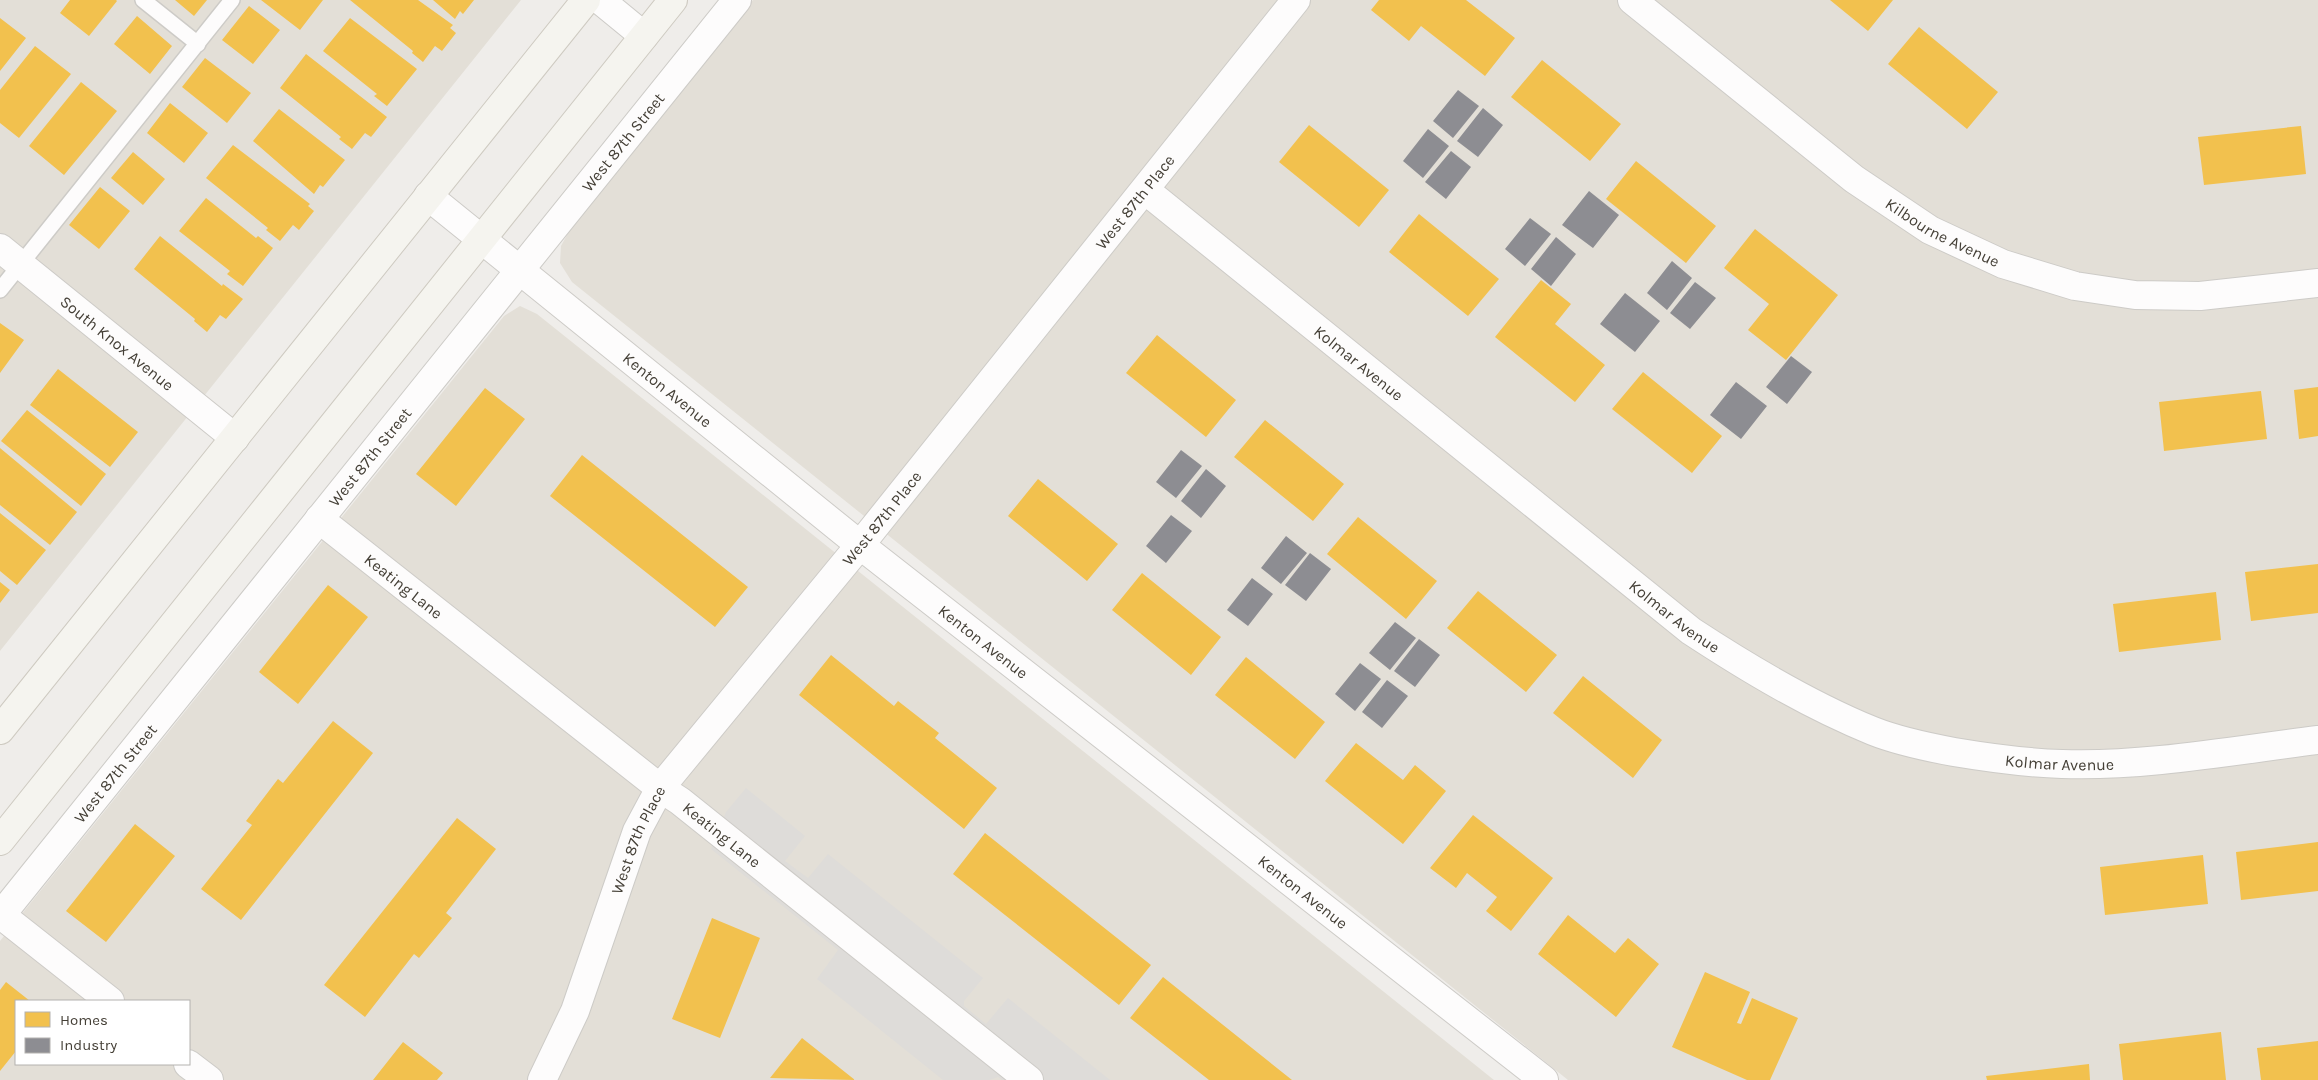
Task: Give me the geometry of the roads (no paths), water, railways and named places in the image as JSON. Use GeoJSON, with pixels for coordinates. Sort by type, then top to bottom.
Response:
{"type":"FeatureCollection","features":[{"type":"Feature","properties":{"kind":"main road"},"geometry":{"type":"LineString","coordinates":[[0,730],[586,0]]}},
{"type":"Feature","properties":{"kind":"main road"},"geometry":{"type":"LineString","coordinates":[[0,841],[673,0]]}},
{"type":"Feature","properties":{"kind":"street"},"geometry":{"type":"LineString","coordinates":[[600,0],[644,36]]}},
{"type":"Feature","properties":{"kind":"street","name":"West 87th Street"},"geometry":{"type":"LineString","coordinates":[[0,915],[737,0]]}},
{"type":"Feature","properties":{"kind":"street","name":"West 87th Place"},"geometry":{"type":"LineString","coordinates":[[542,1080],[575,1011],[634,839],[660,788],[860,545],[1146,190],[1296,0]]}},
{"type":"Feature","properties":{"kind":"street","name":"Kilbourne Avenue"},"geometry":{"type":"LineString","coordinates":[[1632,0],[1854,179],[1930,230],[2003,264],[2075,286],[2135,295],[2200,296],[2318,282]]}},
{"type":"Feature","properties":{"kind":"street","name":"Kolmar Avenue"},"geometry":{"type":"LineString","coordinates":[[1146,190],[1691,631],[1754,672],[1811,702],[1874,731],[1932,748],[1993,759],[2055,764],[2142,761],[2318,740]]}},
{"type":"Feature","properties":{"kind":"street","name":"Kenton Avenue"},"geometry":{"type":"LineString","coordinates":[[428,196],[521,269],[860,545],[1544,1080]]}},
{"type":"Feature","properties":{"kind":"street","name":"South Knox Avenue"},"geometry":{"type":"LineString","coordinates":[[10,256],[235,438]]}},
{"type":"Feature","properties":{"kind":"street","name":"Keating Lane"},"geometry":{"type":"LineString","coordinates":[[319,519],[660,788],[688,807],[1029,1080]]}},
{"type":"Feature","properties":{"kind":"street"},"geometry":{"type":"LineString","coordinates":[[0,915],[109,1000]]}},
{"type":"Feature","properties":{"kind":"street"},"geometry":{"type":"LineString","coordinates":[[189,1065],[209,1080]]}},
{"type":"Feature","properties":{"kind":"lane"},"geometry":{"type":"LineString","coordinates":[[143,0],[198,44]]}},
{"type":"Feature","properties":{"kind":"lane"},"geometry":{"type":"LineString","coordinates":[[0,290],[10,256],[198,44],[232,0]]}}]}
